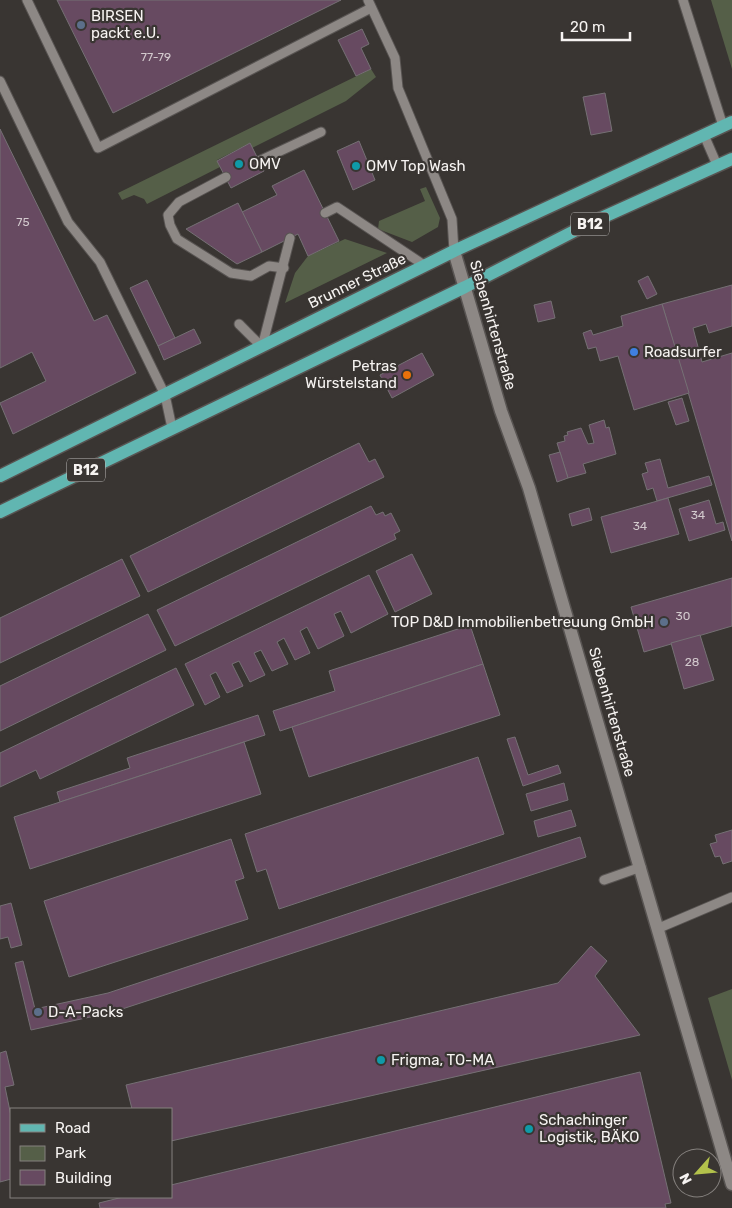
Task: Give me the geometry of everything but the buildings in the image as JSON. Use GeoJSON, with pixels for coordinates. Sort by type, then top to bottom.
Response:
{"type":"FeatureCollection","features":[{"type":"Feature","properties":{"kind":"main road","name":"Brunner Straße"},"geometry":{"type":"LineString","coordinates":[[0,476],[454,251],[728,124]]}},
{"type":"Feature","properties":{"kind":"main road","name":"B12"},"geometry":{"type":"LineString","coordinates":[[0,512],[465,287],[588,224],[732,159]]}},
{"type":"Feature","properties":{"kind":"street","name":"Siebenhirtenstraße"},"geometry":{"type":"LineString","coordinates":[[454,251],[501,411],[529,488],[659,928],[732,1184]]}},
{"type":"Feature","properties":{"kind":"lane"},"geometry":{"type":"LineString","coordinates":[[27,0],[98,148],[370,4],[395,58],[398,88],[452,219],[454,251]]}},
{"type":"Feature","properties":{"kind":"lane"},"geometry":{"type":"LineString","coordinates":[[683,0],[728,124]]}},
{"type":"Feature","properties":{"kind":"lane"},"geometry":{"type":"LineString","coordinates":[[0,81],[68,222],[100,262],[165,395],[172,428]]}},
{"type":"Feature","properties":{"kind":"lane"},"geometry":{"type":"LineString","coordinates":[[259,161],[321,132]]}},
{"type":"Feature","properties":{"kind":"lane"},"geometry":{"type":"LineString","coordinates":[[704,135],[717,166]]}},
{"type":"Feature","properties":{"kind":"lane"},"geometry":{"type":"LineString","coordinates":[[226,178],[179,202],[168,215],[170,225],[177,239],[231,273],[251,276],[269,266],[284,268]]}},
{"type":"Feature","properties":{"kind":"lane"},"geometry":{"type":"LineString","coordinates":[[325,213],[337,207],[424,266]]}},
{"type":"Feature","properties":{"kind":"lane"},"geometry":{"type":"LineString","coordinates":[[239,324],[262,347],[284,268],[290,238]]}},
{"type":"Feature","properties":{"kind":"lane"},"geometry":{"type":"LineString","coordinates":[[604,880],[641,867]]}},
{"type":"Feature","properties":{"kind":"lane"},"geometry":{"type":"LineString","coordinates":[[659,928],[732,897]]}},
{"type":"Feature","properties":{"kind":"green space"},"geometry":{"type":"Polygon","coordinates":[[[711,0],[732,0],[732,69],[711,0]]]}},
{"type":"Feature","properties":{"kind":"green space"},"geometry":{"type":"Polygon","coordinates":[[[371,69],[376,77],[346,101],[252,148],[250,143],[217,160],[220,167],[147,204],[144,199],[134,195],[122,200],[118,193],[371,69]]]}},
{"type":"Feature","properties":{"kind":"green space"},"geometry":{"type":"Polygon","coordinates":[[[426,187],[440,218],[438,227],[412,242],[378,229],[379,221],[425,201],[420,189],[426,187]]]}},
{"type":"Feature","properties":{"kind":"green space"},"geometry":{"type":"Polygon","coordinates":[[[345,239],[387,253],[285,303],[295,273],[308,256],[345,239]]]}},
{"type":"Feature","properties":{"kind":"green space"},"geometry":{"type":"Polygon","coordinates":[[[732,989],[732,1080],[708,998],[732,989]]]}},
{"type":"Feature","properties":{"kind":"place","name":"BIRSEN packt e.U."},"geometry":{"type":"Point","coordinates":[81,25]}},
{"type":"Feature","properties":{"kind":"place","name":"OMV"},"geometry":{"type":"Point","coordinates":[239,164]}},
{"type":"Feature","properties":{"kind":"place","name":"OMV Top Wash"},"geometry":{"type":"Point","coordinates":[356,166]}},
{"type":"Feature","properties":{"kind":"place","name":"Roadsurfer"},"geometry":{"type":"Point","coordinates":[634,352]}},
{"type":"Feature","properties":{"kind":"place","name":"Petras Würstelstand"},"geometry":{"type":"Point","coordinates":[407,375]}},
{"type":"Feature","properties":{"kind":"place","name":"TOP D&D Immobilienbetreuung GmbH"},"geometry":{"type":"Point","coordinates":[664,622]}},
{"type":"Feature","properties":{"kind":"place","name":"D-A-Packs"},"geometry":{"type":"Point","coordinates":[38,1012]}},
{"type":"Feature","properties":{"kind":"place","name":"Frigma, TO-MA"},"geometry":{"type":"Point","coordinates":[381,1060]}},
{"type":"Feature","properties":{"kind":"place","name":"Schachinger Logistik, BÄKO"},"geometry":{"type":"Point","coordinates":[529,1129]}}]}
